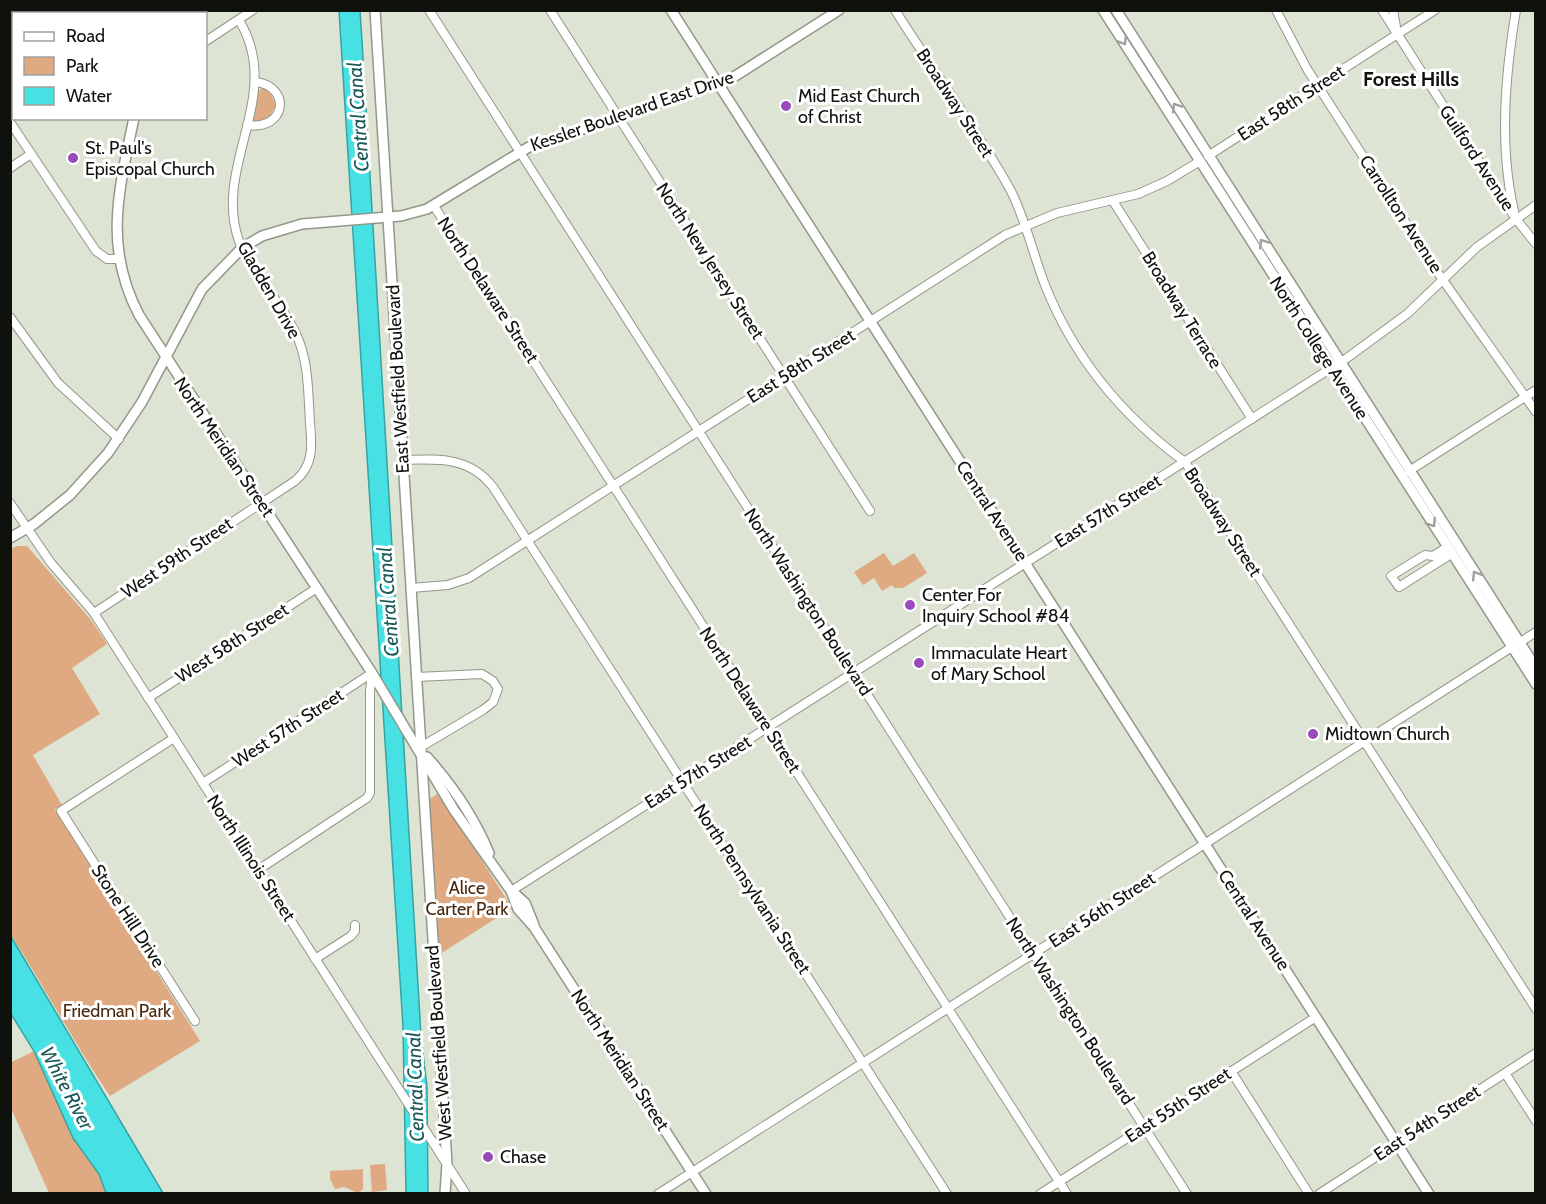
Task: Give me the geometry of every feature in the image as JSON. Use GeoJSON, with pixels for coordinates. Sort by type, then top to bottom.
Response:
{"type":"FeatureCollection","features":[{"type":"Feature","properties":{"kind":"main road","name":"East Westfield Boulevard"},"geometry":{"type":"LineString","coordinates":[[375,10],[419,748]]}},
{"type":"Feature","properties":{"kind":"main road","name":"Central Avenue"},"geometry":{"type":"LineString","coordinates":[[671,10],[1429,1194]]}},
{"type":"Feature","properties":{"kind":"main road","name":"Kessler Boulevard East Drive"},"geometry":{"type":"LineString","coordinates":[[10,538],[28,529],[70,495],[119,439],[202,289],[242,248],[262,236],[288,227],[344,219],[412,214],[434,206],[519,151],[734,77],[839,10]]}},
{"type":"Feature","properties":{"kind":"main road","name":"North College Avenue"},"geometry":{"type":"LineString","coordinates":[[1103,10],[1340,363],[1409,471],[1515,645],[1536,684]]}},
{"type":"Feature","properties":{"kind":"main road","name":"North College Avenue"},"geometry":{"type":"LineString","coordinates":[[1116,10],[1331,369],[1449,550],[1515,645],[1536,668]]}},
{"type":"Feature","properties":{"kind":"main road","name":"North Meridian Street"},"geometry":{"type":"LineString","coordinates":[[134,120],[116,205],[119,259],[133,304],[165,359],[408,729],[441,789],[475,842],[492,861],[511,891],[525,903],[534,927],[706,1194]]}},
{"type":"Feature","properties":{"kind":"main road","name":"North Meridian Street"},"geometry":{"type":"LineString","coordinates":[[419,748],[439,770],[468,814],[482,836],[492,861]]}},
{"type":"Feature","properties":{"kind":"main road","name":"West Westfield Boulevard"},"geometry":{"type":"LineString","coordinates":[[419,748],[447,1164],[445,1194]]}},
{"type":"Feature","properties":{"kind":"main road"},"geometry":{"type":"LineString","coordinates":[[424,797],[430,792],[441,789]]}},
{"type":"Feature","properties":{"kind":"street"},"geometry":{"type":"LineString","coordinates":[[207,41],[253,10]]}},
{"type":"Feature","properties":{"kind":"street","name":"North Washington Boulevard"},"geometry":{"type":"LineString","coordinates":[[429,10],[1188,1194]]}},
{"type":"Feature","properties":{"kind":"street","name":"North New Jersey Street"},"geometry":{"type":"LineString","coordinates":[[550,10],[870,511]]}},
{"type":"Feature","properties":{"kind":"street","name":"Broadway Street"},"geometry":{"type":"LineString","coordinates":[[895,10],[1004,179],[1024,225],[1053,304],[1085,361],[1131,418],[1185,462],[1536,1009]]}},
{"type":"Feature","properties":{"kind":"street","name":"Carrollton Avenue"},"geometry":{"type":"LineString","coordinates":[[1276,10],[1317,86],[1443,280],[1536,412]]}},
{"type":"Feature","properties":{"kind":"street","name":"Guilford Avenue"},"geometry":{"type":"LineString","coordinates":[[1382,10],[1515,219],[1536,244]]}},
{"type":"Feature","properties":{"kind":"street"},"geometry":{"type":"LineString","coordinates":[[1393,10],[1398,34]]}},
{"type":"Feature","properties":{"kind":"street","name":"East 58th Street"},"geometry":{"type":"LineString","coordinates":[[411,588],[457,583],[528,541],[996,240],[1024,225],[1056,213],[1113,201],[1164,183],[1435,10]]}},
{"type":"Feature","properties":{"kind":"street"},"geometry":{"type":"LineString","coordinates":[[1515,219],[1508,181],[1505,125],[1509,57],[1516,10]]}},
{"type":"Feature","properties":{"kind":"street","name":"Gladden Drive"},"geometry":{"type":"LineString","coordinates":[[239,20],[253,48],[256,82],[233,203],[235,224],[242,248],[296,332],[307,375],[312,449],[309,464],[296,481],[261,502]]}},
{"type":"Feature","properties":{"kind":"street"},"geometry":{"type":"LineString","coordinates":[[248,125],[266,125],[276,117],[279,111],[280,101],[275,91],[268,85],[256,82]]}},
{"type":"Feature","properties":{"kind":"street"},"geometry":{"type":"LineString","coordinates":[[10,122],[97,253],[107,259],[119,259]]}},
{"type":"Feature","properties":{"kind":"street"},"geometry":{"type":"LineString","coordinates":[[10,168],[31,154]]}},
{"type":"Feature","properties":{"kind":"street","name":"Broadway Terrace"},"geometry":{"type":"LineString","coordinates":[[1113,201],[1252,419]]}},
{"type":"Feature","properties":{"kind":"street","name":"East 57th Street"},"geometry":{"type":"LineString","coordinates":[[511,891],[1340,363],[1407,314],[1470,253],[1536,205]]}},
{"type":"Feature","properties":{"kind":"street","name":"North Delaware Street"},"geometry":{"type":"LineString","coordinates":[[434,206],[1067,1194]]}},
{"type":"Feature","properties":{"kind":"street"},"geometry":{"type":"LineString","coordinates":[[10,317],[58,383],[119,439]]}},
{"type":"Feature","properties":{"kind":"street"},"geometry":{"type":"LineString","coordinates":[[1409,471],[1536,390]]}},
{"type":"Feature","properties":{"kind":"street","name":"North Pennsylvania Street"},"geometry":{"type":"LineString","coordinates":[[402,460],[446,459],[475,470],[493,487],[947,1194]]}},
{"type":"Feature","properties":{"kind":"street","name":"West 59th Street"},"geometry":{"type":"LineString","coordinates":[[94,613],[261,502]]}},
{"type":"Feature","properties":{"kind":"street","name":"North Illinois Street"},"geometry":{"type":"LineString","coordinates":[[10,503],[57,571],[94,613],[466,1194]]}},
{"type":"Feature","properties":{"kind":"street"},"geometry":{"type":"LineString","coordinates":[[1435,559],[1425,555],[1391,576],[1399,587],[1449,550]]}},
{"type":"Feature","properties":{"kind":"street","name":"West 58th Street"},"geometry":{"type":"LineString","coordinates":[[148,698],[317,588]]}},
{"type":"Feature","properties":{"kind":"street","name":"East 56th Street"},"geometry":{"type":"LineString","coordinates":[[658,1194],[1536,632]]}},
{"type":"Feature","properties":{"kind":"street"},"geometry":{"type":"LineString","coordinates":[[258,870],[367,798],[370,793],[372,673]]}},
{"type":"Feature","properties":{"kind":"street","name":"West 57th Street"},"geometry":{"type":"LineString","coordinates":[[203,783],[372,673]]}},
{"type":"Feature","properties":{"kind":"street"},"geometry":{"type":"LineString","coordinates":[[416,677],[482,674],[493,681],[498,689],[493,702],[483,710],[419,748]]}},
{"type":"Feature","properties":{"kind":"street","name":"Stone Hill Drive"},"geometry":{"type":"LineString","coordinates":[[174,738],[61,811],[195,1021]]}},
{"type":"Feature","properties":{"kind":"street"},"geometry":{"type":"LineString","coordinates":[[315,959],[351,936],[355,931],[355,925]]}},
{"type":"Feature","properties":{"kind":"street","name":"East 55th Street"},"geometry":{"type":"LineString","coordinates":[[1040,1194],[1316,1017]]}},
{"type":"Feature","properties":{"kind":"street","name":"East 54th Street"},"geometry":{"type":"LineString","coordinates":[[1319,1194],[1536,1053]]}},
{"type":"Feature","properties":{"kind":"street"},"geometry":{"type":"LineString","coordinates":[[1231,1071],[1309,1194]]}},
{"type":"Feature","properties":{"kind":"street"},"geometry":{"type":"LineString","coordinates":[[1505,1073],[1536,1121]]}},
{"type":"Feature","properties":{"kind":"green space"},"geometry":{"type":"Polygon","coordinates":[[[262,88],[270,92],[276,105],[269,118],[255,122],[252,119],[257,92],[262,88]]]}},
{"type":"Feature","properties":{"kind":"green space","name":"Friedman Park"},"geometry":{"type":"Polygon","coordinates":[[[27,546],[91,620],[107,644],[72,668],[100,714],[33,755],[62,805],[55,809],[200,1041],[110,1096],[11,935],[10,549],[27,546]]]}},
{"type":"Feature","properties":{"kind":"green space"},"geometry":{"type":"Polygon","coordinates":[[[884,553],[893,566],[914,553],[927,573],[903,588],[894,588],[892,585],[882,591],[874,578],[863,585],[854,572],[884,553]]]}},
{"type":"Feature","properties":{"kind":"green space","name":"Alice Carter Park"},"geometry":{"type":"Polygon","coordinates":[[[439,793],[512,908],[437,956],[428,800],[439,793]]]}},
{"type":"Feature","properties":{"kind":"green space"},"geometry":{"type":"Polygon","coordinates":[[[34,1051],[73,1138],[99,1174],[106,1193],[49,1193],[11,1108],[10,1063],[34,1051]]]}},
{"type":"Feature","properties":{"kind":"green space"},"geometry":{"type":"Polygon","coordinates":[[[385,1164],[387,1190],[372,1192],[370,1165],[385,1164]]]}},
{"type":"Feature","properties":{"kind":"green space"},"geometry":{"type":"Polygon","coordinates":[[[363,1169],[363,1189],[358,1193],[344,1187],[335,1189],[330,1179],[330,1171],[363,1169]]]}},
{"type":"Feature","properties":{"kind":"water","name":"Central Canal"},"geometry":{"type":"Polygon","coordinates":[[[339,11],[360,11],[421,1036],[427,1087],[428,1193],[406,1193],[403,1027],[339,11]]]}},
{"type":"Feature","properties":{"kind":"water","name":"White River"},"geometry":{"type":"Polygon","coordinates":[[[10,935],[163,1193],[106,1193],[99,1174],[73,1138],[34,1051],[11,1014],[10,935]]]}},
{"type":"Feature","properties":{"kind":"place","name":"Mid East Church of Christ"},"geometry":{"type":"Point","coordinates":[786,106]}},
{"type":"Feature","properties":{"kind":"place","name":"St. Paul's Episcopal Church"},"geometry":{"type":"Point","coordinates":[73,158]}},
{"type":"Feature","properties":{"kind":"place","name":"Center For Inquiry School #84"},"geometry":{"type":"Point","coordinates":[910,605]}},
{"type":"Feature","properties":{"kind":"place","name":"Immaculate Heart of Mary School"},"geometry":{"type":"Point","coordinates":[919,663]}},
{"type":"Feature","properties":{"kind":"place","name":"Midtown Church"},"geometry":{"type":"Point","coordinates":[1313,734]}},
{"type":"Feature","properties":{"kind":"place","name":"Chase"},"geometry":{"type":"Point","coordinates":[488,1157]}},
{"type":"Feature","properties":{"kind":"district","name":"Forest Hills"},"geometry":{"type":"Point","coordinates":[1411,79]}}]}
